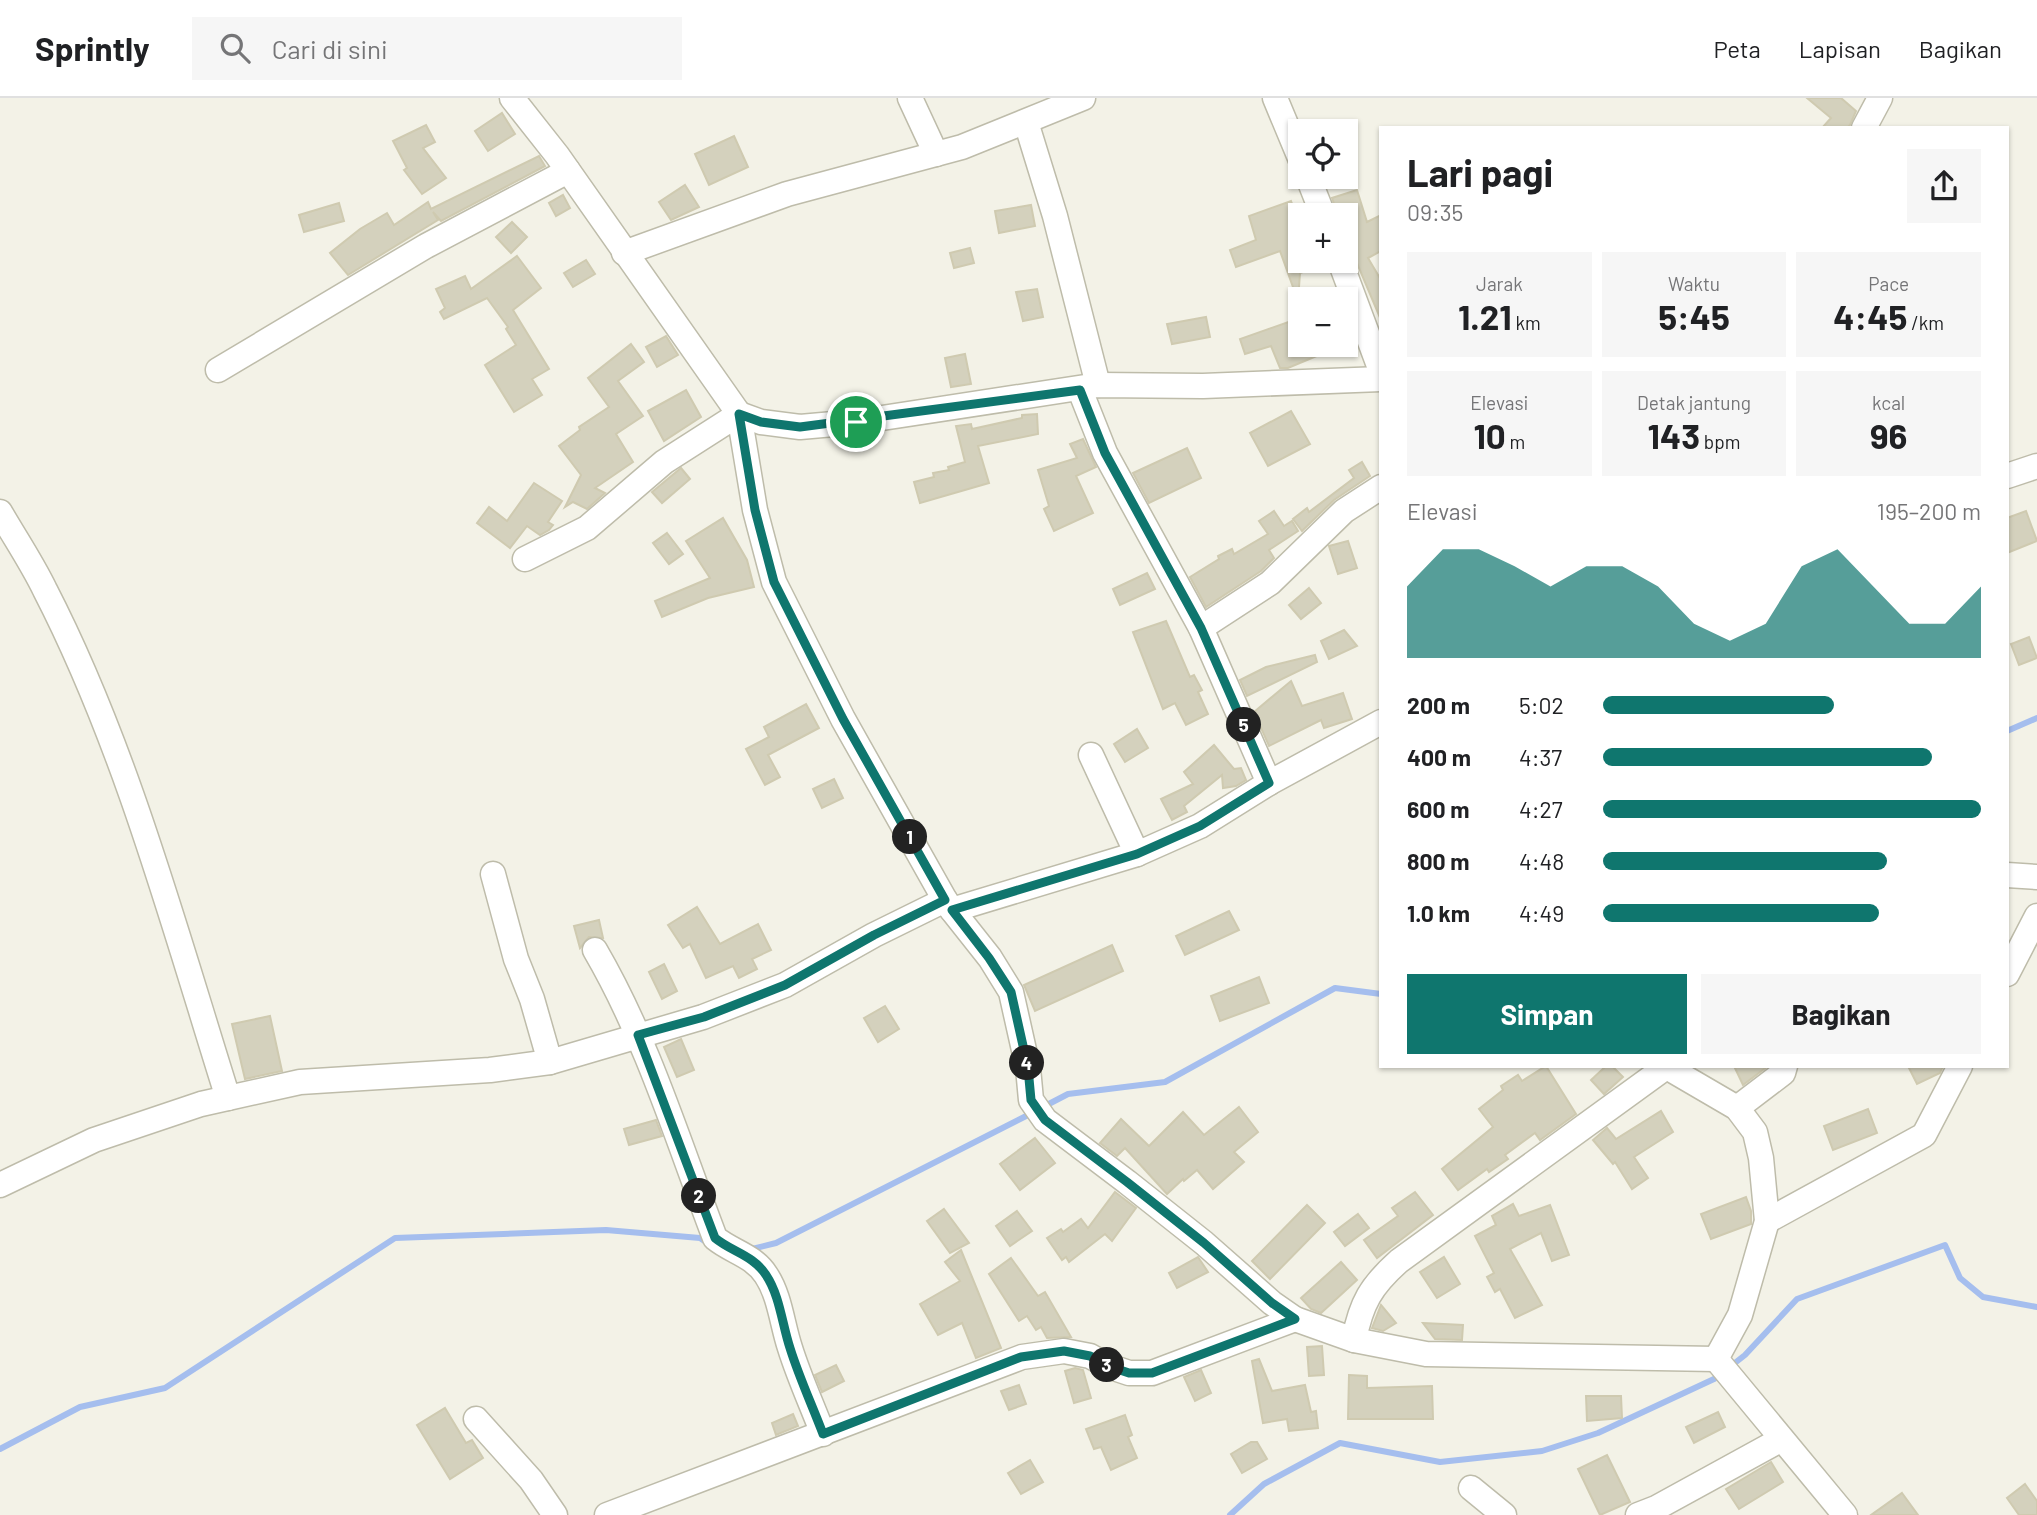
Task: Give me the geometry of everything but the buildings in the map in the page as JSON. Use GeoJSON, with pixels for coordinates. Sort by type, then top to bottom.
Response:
{"type":"FeatureCollection","features":[{"type":"Feature","properties":{"kind":"street"},"geometry":{"type":"LineString","coordinates":[[512,98],[568,171],[739,414],[755,510],[774,582],[843,719],[949,905],[1011,992],[1028,1068],[1031,1100],[1045,1120],[1204,1243],[1272,1303],[1295,1319],[1353,1340],[1426,1354],[1723,1369],[1845,1515]]}},
{"type":"Feature","properties":{"kind":"street"},"geometry":{"type":"LineString","coordinates":[[910,98],[936,154]]}},
{"type":"Feature","properties":{"kind":"street"},"geometry":{"type":"LineString","coordinates":[[624,253],[787,194],[936,154],[1026,122],[1083,98]]}},
{"type":"Feature","properties":{"kind":"street"},"geometry":{"type":"LineString","coordinates":[[1275,98],[1288,129]]}},
{"type":"Feature","properties":{"kind":"street"},"geometry":{"type":"LineString","coordinates":[[1865,126],[1880,98]]}},
{"type":"Feature","properties":{"kind":"street"},"geometry":{"type":"LineString","coordinates":[[1026,122],[1055,216],[1105,453],[1201,628],[1269,783]]}},
{"type":"Feature","properties":{"kind":"street"},"geometry":{"type":"LineString","coordinates":[[218,370],[426,246],[568,171]]}},
{"type":"Feature","properties":{"kind":"street"},"geometry":{"type":"LineString","coordinates":[[1344,273],[1379,366]]}},
{"type":"Feature","properties":{"kind":"street"},"geometry":{"type":"LineString","coordinates":[[739,414],[761,422],[800,427],[1089,387],[1203,386],[1379,379]]}},
{"type":"Feature","properties":{"kind":"street"},"geometry":{"type":"LineString","coordinates":[[525,559],[587,528],[664,462],[739,414]]}},
{"type":"Feature","properties":{"kind":"street"},"geometry":{"type":"LineString","coordinates":[[2009,475],[2037,466]]}},
{"type":"Feature","properties":{"kind":"street"},"geometry":{"type":"LineString","coordinates":[[1201,628],[1270,583],[1344,511],[1379,488]]}},
{"type":"Feature","properties":{"kind":"street"},"geometry":{"type":"LineString","coordinates":[[0,512],[46,590],[109,734],[160,882],[228,1098]]}},
{"type":"Feature","properties":{"kind":"street"},"geometry":{"type":"LineString","coordinates":[[0,1185],[94,1140],[201,1104],[300,1082],[490,1070],[550,1062],[704,1017],[785,985],[874,935],[949,905],[1137,854],[1200,826],[1269,783],[1379,723]]}},
{"type":"Feature","properties":{"kind":"street"},"geometry":{"type":"LineString","coordinates":[[1091,755],[1137,854]]}},
{"type":"Feature","properties":{"kind":"street"},"geometry":{"type":"LineString","coordinates":[[493,874],[516,959],[532,999],[550,1062]]}},
{"type":"Feature","properties":{"kind":"street"},"geometry":{"type":"LineString","coordinates":[[2009,874],[2037,877]]}},
{"type":"Feature","properties":{"kind":"street"},"geometry":{"type":"LineString","coordinates":[[2009,970],[2037,916]]}},
{"type":"Feature","properties":{"kind":"street"},"geometry":{"type":"LineString","coordinates":[[595,950],[638,1035],[715,1238],[725,1246],[749,1256],[766,1275],[775,1294],[790,1348],[823,1434]]}},
{"type":"Feature","properties":{"kind":"street"},"geometry":{"type":"LineString","coordinates":[[1353,1340],[1358,1319],[1370,1292],[1399,1261],[1663,1068]]}},
{"type":"Feature","properties":{"kind":"street"},"geometry":{"type":"LineString","coordinates":[[1669,1068],[1737,1108],[1755,1132],[1761,1158],[1768,1221],[1723,1369]]}},
{"type":"Feature","properties":{"kind":"street"},"geometry":{"type":"LineString","coordinates":[[1737,1108],[1783,1073],[1784,1068]]}},
{"type":"Feature","properties":{"kind":"street"},"geometry":{"type":"LineString","coordinates":[[1768,1221],[1918,1140],[1924,1135],[1959,1068]]}},
{"type":"Feature","properties":{"kind":"street"},"geometry":{"type":"LineString","coordinates":[[607,1515],[659,1506],[823,1434],[1021,1357],[1064,1351],[1090,1356],[1129,1373],[1152,1373],[1295,1319]]}},
{"type":"Feature","properties":{"kind":"street"},"geometry":{"type":"LineString","coordinates":[[476,1419],[531,1480],[555,1515]]}},
{"type":"Feature","properties":{"kind":"street"},"geometry":{"type":"LineString","coordinates":[[1651,1513],[1780,1440]]}},
{"type":"Feature","properties":{"kind":"street"},"geometry":{"type":"LineString","coordinates":[[1471,1488],[1504,1515]]}},
{"type":"Feature","properties":{"kind":"waterway"},"geometry":{"type":"LineString","coordinates":[[2009,730],[2037,718]]}},
{"type":"Feature","properties":{"kind":"waterway"},"geometry":{"type":"LineString","coordinates":[[1043,1107],[1068,1094],[1165,1082],[1335,988],[1379,994]]}},
{"type":"Feature","properties":{"kind":"waterway"},"geometry":{"type":"LineString","coordinates":[[748,1250],[776,1243],[1034,1112]]}},
{"type":"Feature","properties":{"kind":"waterway"},"geometry":{"type":"LineString","coordinates":[[0,1449],[80,1407],[165,1388],[395,1238],[606,1230],[700,1238],[709,1244]]}},
{"type":"Feature","properties":{"kind":"waterway"},"geometry":{"type":"LineString","coordinates":[[1731,1366],[1745,1355],[1797,1299],[1945,1245],[1960,1278],[1983,1297],[2037,1307]]}},
{"type":"Feature","properties":{"kind":"waterway"},"geometry":{"type":"LineString","coordinates":[[1230,1515],[1264,1484],[1340,1443],[1440,1462],[1542,1451],[1598,1433],[1722,1373]]}},
{"type":"Feature","properties":{"kind":"route"},"geometry":{"type":"LineString","coordinates":[[1080,390],[1105,453],[1201,628],[1269,783],[1200,826],[1137,854],[952,910],[1011,992],[1028,1068],[1031,1100],[1045,1120],[1204,1243],[1272,1303],[1295,1319],[1152,1373],[1129,1373],[1090,1356],[1064,1351],[1021,1357],[823,1434],[766,1275],[749,1256],[725,1246],[715,1238],[638,1035],[704,1017],[785,985],[874,935],[945,900],[843,719],[774,582],[755,510],[739,414],[761,422],[800,427],[856,422],[1080,390]]}}]}
